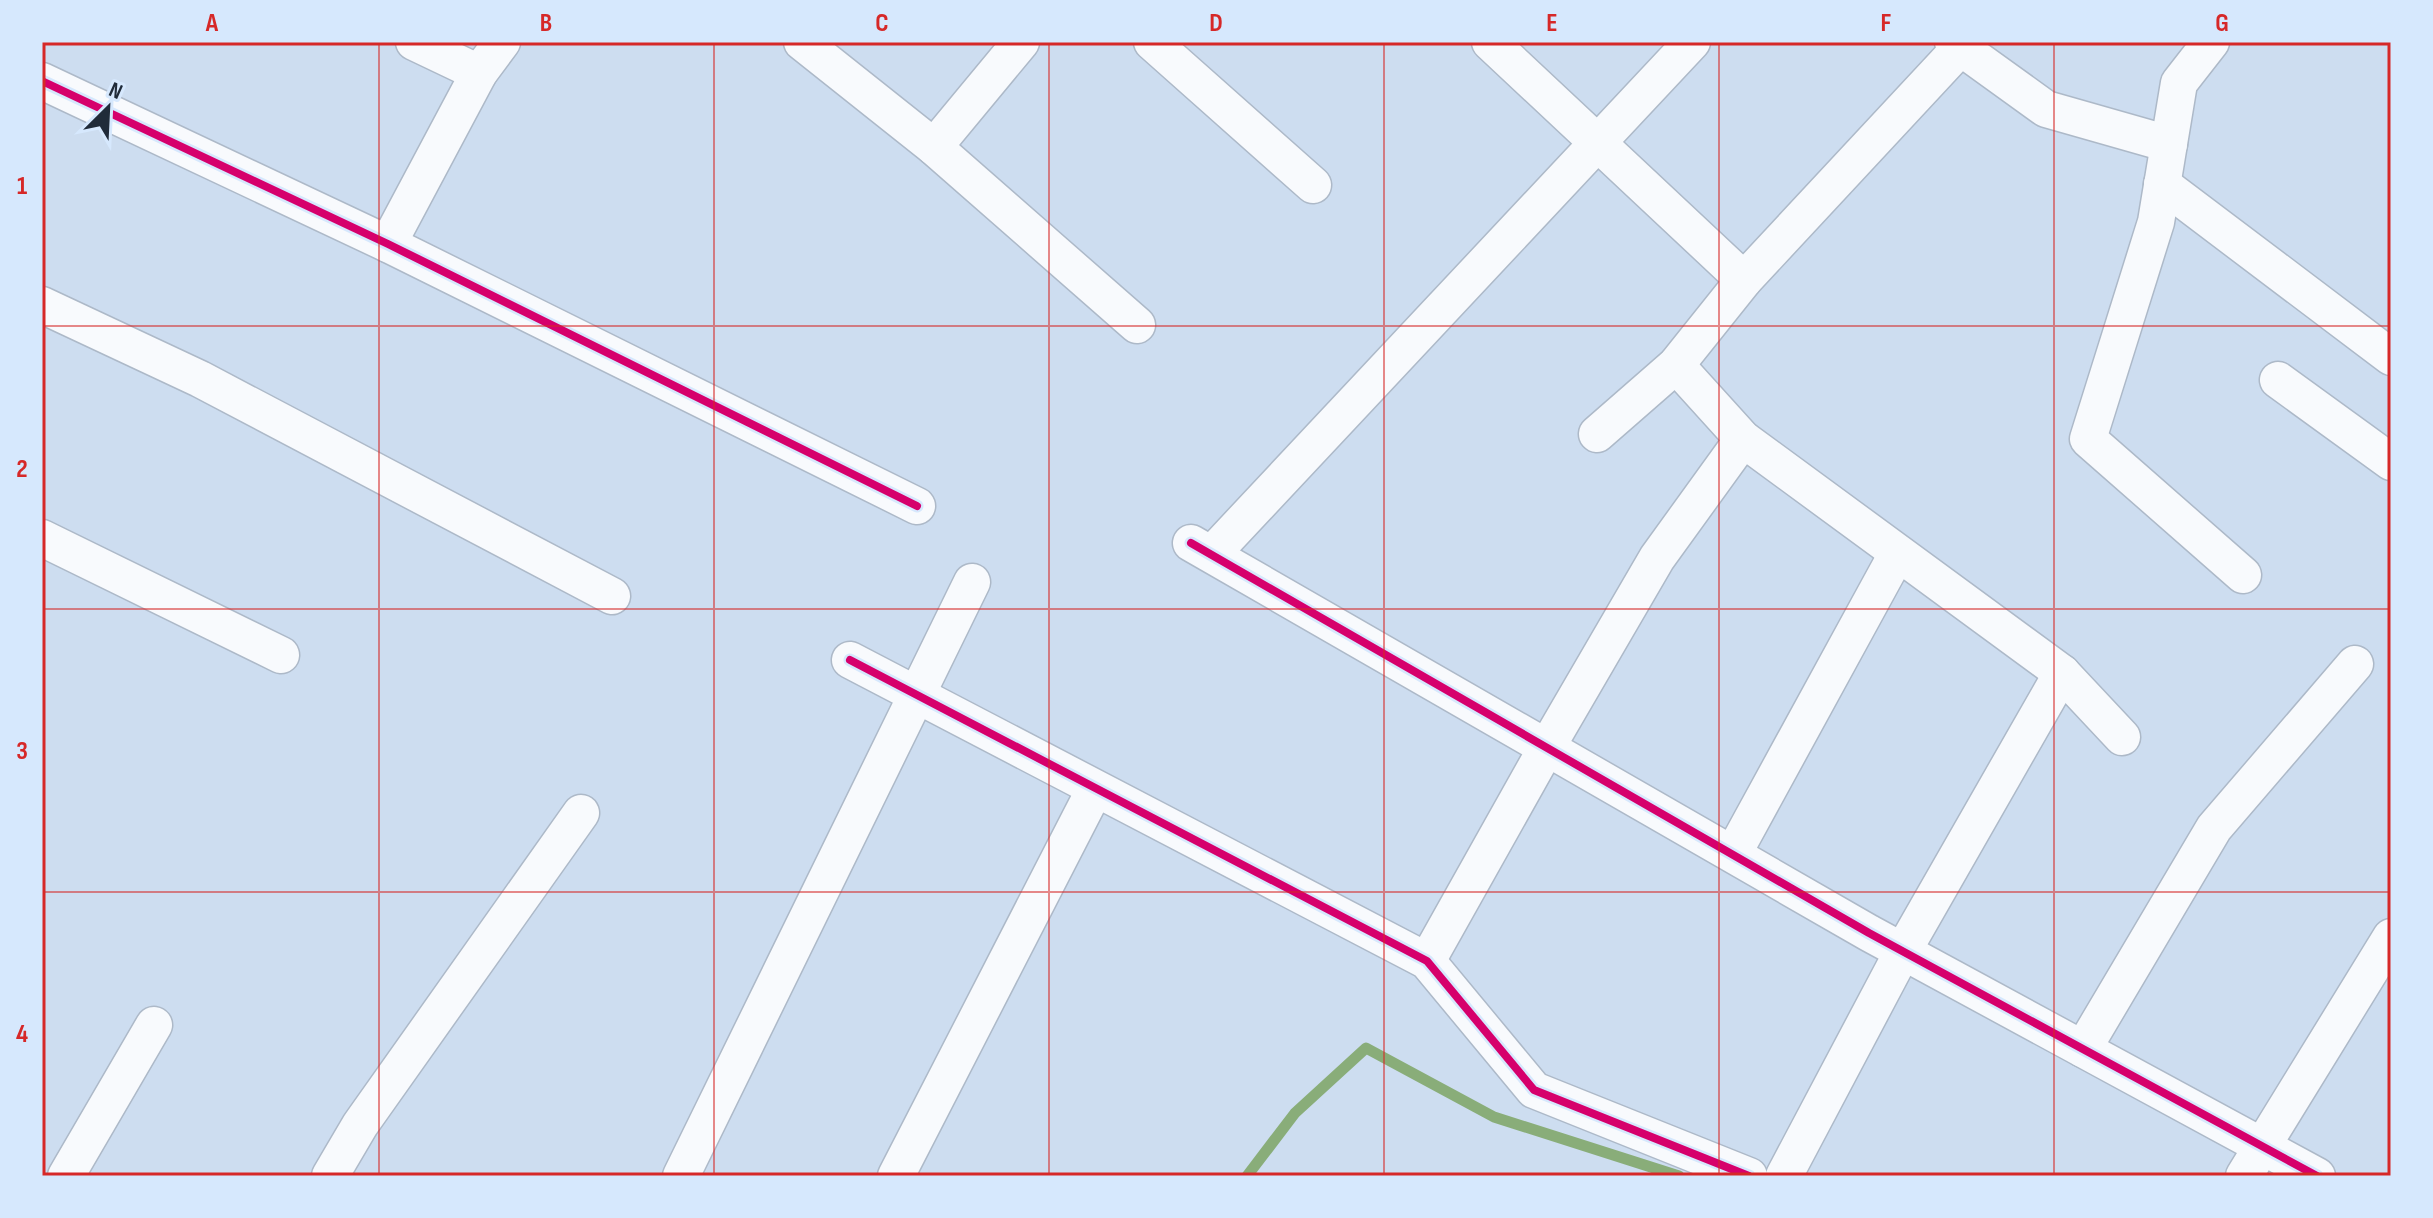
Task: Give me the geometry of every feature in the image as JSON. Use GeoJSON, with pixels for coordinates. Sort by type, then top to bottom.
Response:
{"type":"FeatureCollection","features":[{"type":"Feature","properties":{"kind":"street"},"geometry":{"type":"LineString","coordinates":[[414,42],[479,73]]}},
{"type":"Feature","properties":{"kind":"street"},"geometry":{"type":"LineString","coordinates":[[388,244],[479,73],[502,42]]}},
{"type":"Feature","properties":{"kind":"street"},"geometry":{"type":"LineString","coordinates":[[802,42],[934,147],[1137,325]]}},
{"type":"Feature","properties":{"kind":"street"},"geometry":{"type":"LineString","coordinates":[[934,147],[1021,42]]}},
{"type":"Feature","properties":{"kind":"street"},"geometry":{"type":"LineString","coordinates":[[1152,42],[1313,185]]}},
{"type":"Feature","properties":{"kind":"street"},"geometry":{"type":"LineString","coordinates":[[1490,42],[1744,280]]}},
{"type":"Feature","properties":{"kind":"street"},"geometry":{"type":"LineString","coordinates":[[1692,42],[1201,549],[1903,951],[2083,1049],[2253,1161],[2317,1176]]}},
{"type":"Feature","properties":{"kind":"street"},"geometry":{"type":"LineString","coordinates":[[2211,42],[2179,83],[2156,222],[2088,439],[2243,575]]}},
{"type":"Feature","properties":{"kind":"street"},"geometry":{"type":"LineString","coordinates":[[1597,434],[1676,365],[1744,280],[1956,45],[2046,109],[2169,144]]}},
{"type":"Feature","properties":{"kind":"street"},"geometry":{"type":"LineString","coordinates":[[42,81],[388,244],[917,506]]}},
{"type":"Feature","properties":{"kind":"street"},"geometry":{"type":"LineString","coordinates":[[2162,184],[2391,357]]}},
{"type":"Feature","properties":{"kind":"street"},"geometry":{"type":"LineString","coordinates":[[42,305],[200,379],[612,596]]}},
{"type":"Feature","properties":{"kind":"street"},"geometry":{"type":"LineString","coordinates":[[1676,365],[1743,439],[2062,673],[2122,737]]}},
{"type":"Feature","properties":{"kind":"street"},"geometry":{"type":"LineString","coordinates":[[2278,380],[2391,462]]}},
{"type":"Feature","properties":{"kind":"street"},"geometry":{"type":"LineString","coordinates":[[1427,961],[1657,558],[1743,439]]}},
{"type":"Feature","properties":{"kind":"street"},"geometry":{"type":"LineString","coordinates":[[42,538],[281,655]]}},
{"type":"Feature","properties":{"kind":"street"},"geometry":{"type":"LineString","coordinates":[[1733,854],[1897,554]]}},
{"type":"Feature","properties":{"kind":"street"},"geometry":{"type":"LineString","coordinates":[[681,1176],[972,582]]}},
{"type":"Feature","properties":{"kind":"street"},"geometry":{"type":"LineString","coordinates":[[850,660],[1427,961],[1534,1090],[1749,1176]]}},
{"type":"Feature","properties":{"kind":"street"},"geometry":{"type":"LineString","coordinates":[[2083,1049],[2214,828],[2355,664]]}},
{"type":"Feature","properties":{"kind":"street"},"geometry":{"type":"LineString","coordinates":[[1784,1176],[1903,951],[2062,673]]}},
{"type":"Feature","properties":{"kind":"street"},"geometry":{"type":"LineString","coordinates":[[896,1176],[1095,789]]}},
{"type":"Feature","properties":{"kind":"street"},"geometry":{"type":"LineString","coordinates":[[330,1176],[360,1125],[581,813]]}},
{"type":"Feature","properties":{"kind":"street"},"geometry":{"type":"LineString","coordinates":[[2253,1161],[2391,937]]}},
{"type":"Feature","properties":{"kind":"street"},"geometry":{"type":"LineString","coordinates":[[66,1176],[154,1025]]}},
{"type":"Feature","properties":{"kind":"waterway"},"geometry":{"type":"LineString","coordinates":[[1247,1176],[1295,1113],[1366,1048],[1494,1117],[1679,1176]]}},
{"type":"Feature","properties":{"kind":"cycle path"},"geometry":{"type":"LineString","coordinates":[[42,81],[388,244],[917,506]]}},
{"type":"Feature","properties":{"kind":"cycle path"},"geometry":{"type":"LineString","coordinates":[[1191,543],[1869,933],[2317,1176]]}},
{"type":"Feature","properties":{"kind":"cycle path"},"geometry":{"type":"LineString","coordinates":[[850,660],[1427,961],[1534,1090],[1749,1176]]}}]}
